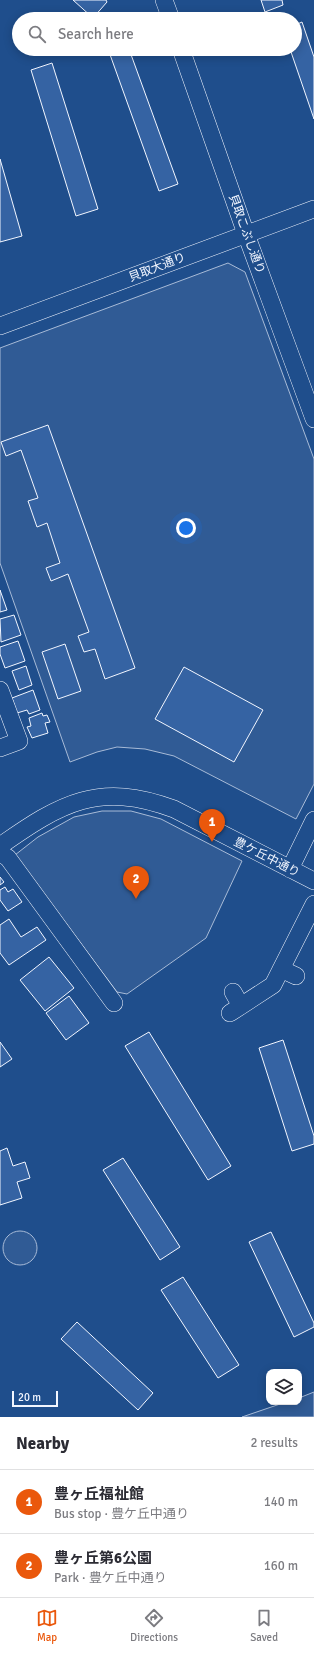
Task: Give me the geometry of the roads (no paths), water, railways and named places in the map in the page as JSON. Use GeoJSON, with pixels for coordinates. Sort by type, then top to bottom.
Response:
{"type":"FeatureCollection","features":[{"type":"Feature","properties":{"kind":"street"},"geometry":{"type":"LineString","coordinates":[[164,0],[168,12]]}},
{"type":"Feature","properties":{"kind":"street","name":"貝取こぶし通り"},"geometry":{"type":"LineString","coordinates":[[184,56],[246,234],[314,419]]}},
{"type":"Feature","properties":{"kind":"street","name":"貝取大通り"},"geometry":{"type":"LineString","coordinates":[[0,326],[314,209]]}},
{"type":"Feature","properties":{"kind":"street"},"geometry":{"type":"LineString","coordinates":[[0,690],[19,741],[0,748]]}},
{"type":"Feature","properties":{"kind":"street","name":"豊ケ丘中通り"},"geometry":{"type":"LineString","coordinates":[[0,846],[34,822],[74,802],[100,797],[136,798],[174,809],[314,881]]}},
{"type":"Feature","properties":{"kind":"street"},"geometry":{"type":"LineString","coordinates":[[290,869],[314,820]]}},
{"type":"Feature","properties":{"kind":"street"},"geometry":{"type":"LineString","coordinates":[[0,853],[8,858],[114,1002]]}},
{"type":"Feature","properties":{"kind":"street"},"geometry":{"type":"LineString","coordinates":[[235,1004],[273,985],[288,973],[314,904]]}},
{"type":"Feature","properties":{"kind":"place","name":"豊ヶ丘福祉館"},"geometry":{"type":"Point","coordinates":[212,842]}},
{"type":"Feature","properties":{"kind":"place","name":"豊ヶ丘第6公園"},"geometry":{"type":"Point","coordinates":[136,899]}}]}
